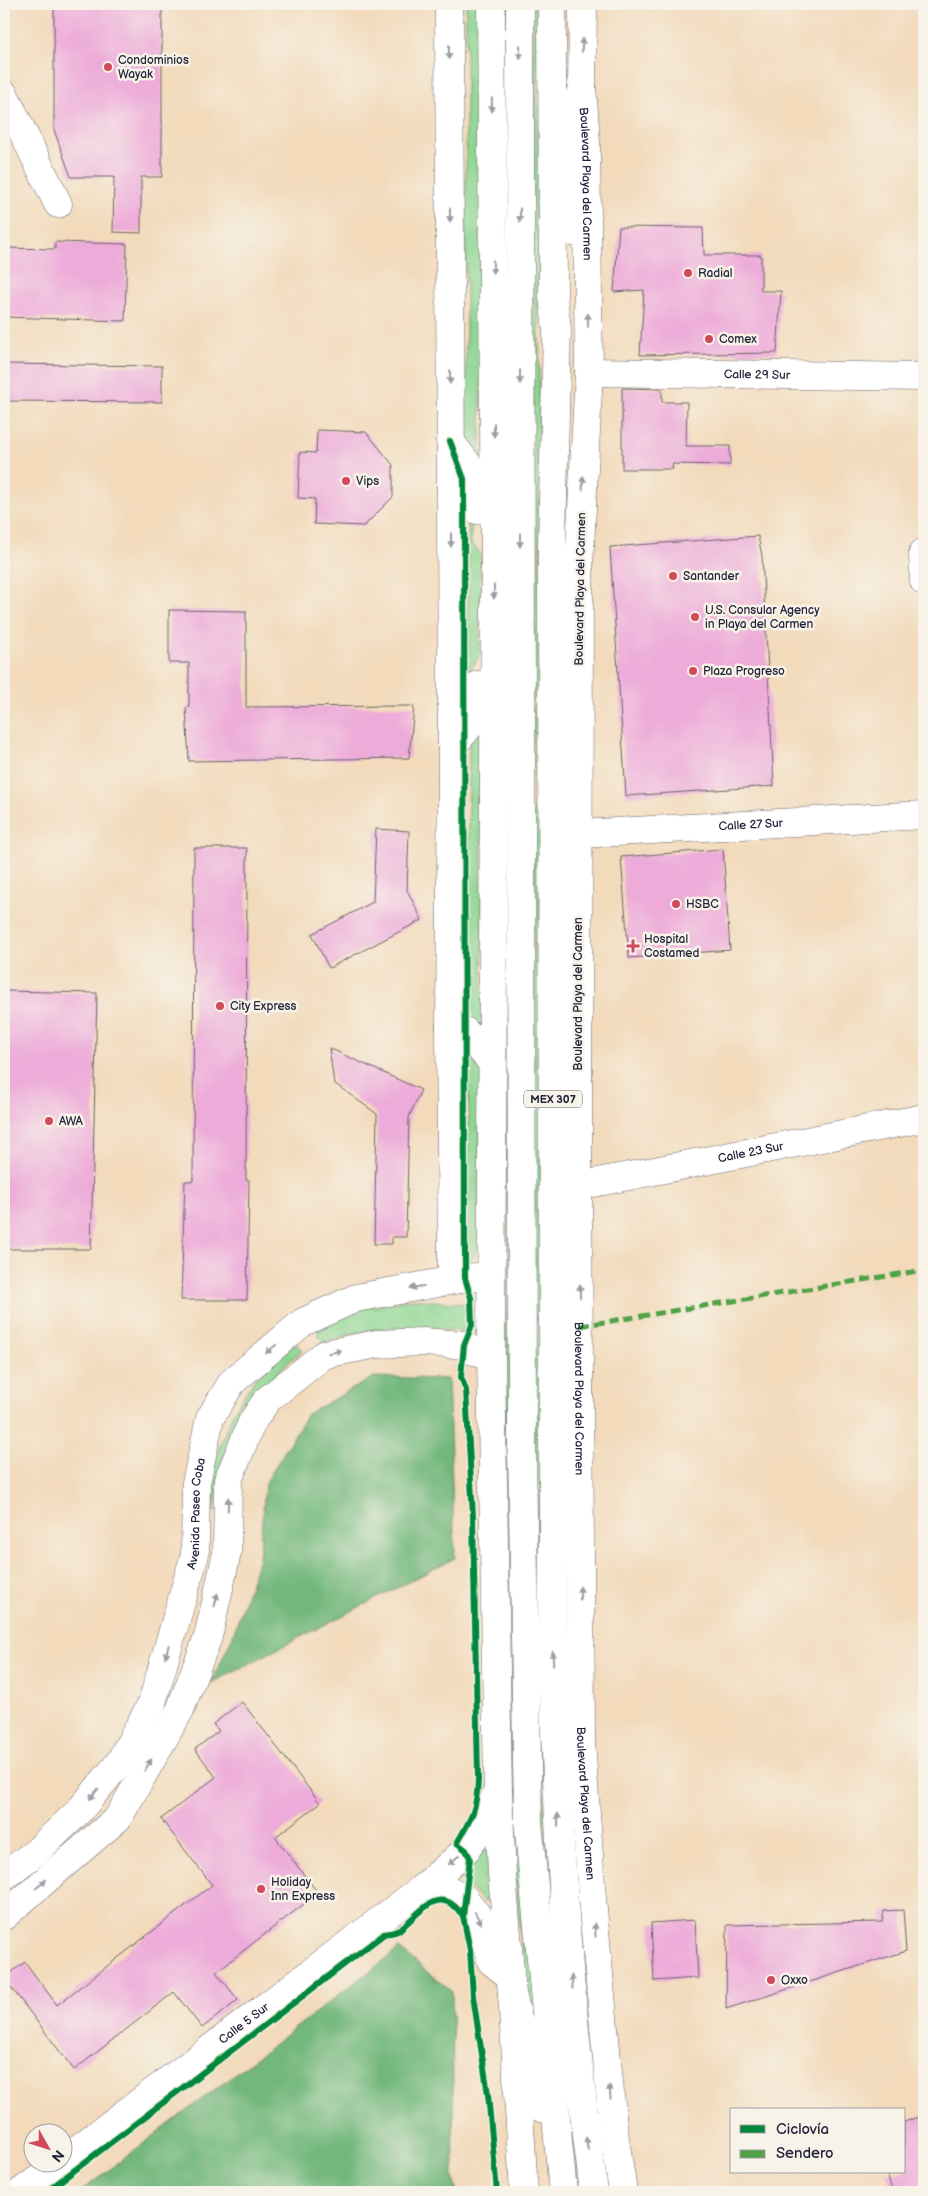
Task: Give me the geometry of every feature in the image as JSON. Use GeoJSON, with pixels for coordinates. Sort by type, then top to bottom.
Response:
{"type":"FeatureCollection","features":[{"type":"Feature","properties":{"kind":"main road"},"geometry":{"type":"LineString","coordinates":[[449,4],[452,1270],[478,1277]]}},
{"type":"Feature","properties":{"kind":"main road"},"geometry":{"type":"LineString","coordinates":[[491,4],[495,564],[493,653],[493,1064],[478,1277],[491,1354],[498,1790],[524,2192]]}},
{"type":"Feature","properties":{"kind":"main road","name":"MEX 307"},"geometry":{"type":"LineString","coordinates":[[520,4],[522,1443],[528,1811],[559,2158],[564,2192]]}},
{"type":"Feature","properties":{"kind":"main road","name":"MEX 307"},"geometry":{"type":"LineString","coordinates":[[552,4],[552,297],[557,329],[552,543],[552,1626],[558,1826],[583,2108],[594,2192]]}},
{"type":"Feature","properties":{"kind":"main road","name":"Boulevard Playa del Carmen"},"geometry":{"type":"LineString","coordinates":[[583,4],[582,86],[586,141],[589,372],[579,566],[578,1186],[581,1742],[592,1898],[612,2125],[624,2192]]}},
{"type":"Feature","properties":{"kind":"main road"},"geometry":{"type":"LineString","coordinates":[[557,329],[570,288],[573,124],[582,86]]}},
{"type":"Feature","properties":{"kind":"main road"},"geometry":{"type":"LineString","coordinates":[[4,94],[58,204]]}},
{"type":"Feature","properties":{"kind":"main road","name":"Calle 29 Sur"},"geometry":{"type":"LineString","coordinates":[[589,372],[924,377]]}},
{"type":"Feature","properties":{"kind":"main road"},"geometry":{"type":"LineString","coordinates":[[450,441],[477,476],[478,538],[495,564]]}},
{"type":"Feature","properties":{"kind":"main road"},"geometry":{"type":"LineString","coordinates":[[923,553],[924,580]]}},
{"type":"Feature","properties":{"kind":"main road"},"geometry":{"type":"LineString","coordinates":[[452,748],[476,718],[478,677],[493,653]]}},
{"type":"Feature","properties":{"kind":"main road","name":"Calle 27 Sur"},"geometry":{"type":"LineString","coordinates":[[579,834],[924,815]]}},
{"type":"Feature","properties":{"kind":"main road"},"geometry":{"type":"LineString","coordinates":[[450,1028],[465,1030],[493,1064]]}},
{"type":"Feature","properties":{"kind":"main road","name":"Calle 23 Sur"},"geometry":{"type":"LineString","coordinates":[[578,1186],[924,1118]]}},
{"type":"Feature","properties":{"kind":"main road","name":"Avenida Paseo Coba"},"geometry":{"type":"LineString","coordinates":[[4,1876],[36,1852],[80,1810],[119,1763],[152,1703],[195,1554],[196,1483],[210,1418],[232,1382],[303,1322],[356,1298],[478,1277]]}},
{"type":"Feature","properties":{"kind":"main road"},"geometry":{"type":"LineString","coordinates":[[4,1916],[118,1818],[180,1710],[208,1637],[227,1553],[228,1480],[252,1422],[268,1400],[325,1354],[378,1344],[424,1342],[464,1345],[473,1351],[491,1354]]}},
{"type":"Feature","properties":{"kind":"main road"},"geometry":{"type":"LineString","coordinates":[[178,1613],[190,1633],[208,1637]]}},
{"type":"Feature","properties":{"kind":"main road","name":"Calle 5 Sur"},"geometry":{"type":"LineString","coordinates":[[72,2152],[425,1886],[466,1850],[485,1822],[498,1790]]}},
{"type":"Feature","properties":{"kind":"main road"},"geometry":{"type":"LineString","coordinates":[[425,1886],[450,1891],[465,1899],[480,1920],[491,1961],[511,1985],[540,2105],[559,2158]]}},
{"type":"Feature","properties":{"kind":"main road"},"geometry":{"type":"LineString","coordinates":[[21,2192],[45,2174]]}},
{"type":"Feature","properties":{"kind":"green space"},"geometry":{"type":"Polygon","coordinates":[[[466,4],[480,4],[481,466],[466,447],[466,4]]]}},
{"type":"Feature","properties":{"kind":"green space"},"geometry":{"type":"Polygon","coordinates":[[[504,4],[510,4],[536,2042],[528,2015],[513,1860],[505,1619],[504,4]]]}},
{"type":"Feature","properties":{"kind":"green space"},"geometry":{"type":"Polygon","coordinates":[[[533,4],[538,4],[544,1801],[557,1995],[580,2192],[565,2094],[540,1812],[534,1628],[533,4]]]}},
{"type":"Feature","properties":{"kind":"green space"},"geometry":{"type":"Polygon","coordinates":[[[468,477],[472,487],[471,543],[481,554],[480,655],[471,669],[471,704],[468,714],[468,477]]]}},
{"type":"Feature","properties":{"kind":"green space"},"geometry":{"type":"Polygon","coordinates":[[[481,727],[483,1039],[468,1022],[469,745],[481,727]]]}},
{"type":"Feature","properties":{"kind":"green space"},"geometry":{"type":"Polygon","coordinates":[[[469,1050],[482,1065],[478,1251],[468,1263],[469,1050]]]}},
{"type":"Feature","properties":{"kind":"green space"},"geometry":{"type":"Polygon","coordinates":[[[412,1299],[464,1304],[468,1326],[464,1331],[429,1328],[377,1329],[360,1332],[326,1343],[318,1335],[318,1323],[343,1312],[412,1299]]]}},
{"type":"Feature","properties":{"kind":"green space"},"geometry":{"type":"Polygon","coordinates":[[[295,1343],[302,1350],[270,1380],[250,1403],[235,1429],[224,1460],[214,1511],[209,1514],[203,1507],[212,1465],[233,1413],[256,1377],[295,1343]]]}},
{"type":"Feature","properties":{"kind":"green space"},"geometry":{"type":"Polygon","coordinates":[[[374,1377],[448,1379],[455,1558],[211,1683],[232,1638],[259,1558],[265,1484],[307,1414],[374,1377]]]}},
{"type":"Feature","properties":{"kind":"green space"},"geometry":{"type":"Polygon","coordinates":[[[484,1843],[488,1844],[490,1899],[484,1902],[455,1874],[484,1843]]]}},
{"type":"Feature","properties":{"kind":"green space"},"geometry":{"type":"Polygon","coordinates":[[[399,1949],[452,1992],[454,2176],[457,2192],[80,2192],[399,1949]]]}},
{"type":"Feature","properties":{"kind":"building","name":"Condominios Wayak"},"geometry":{"type":"Polygon","coordinates":[[[54,4],[162,4],[162,177],[141,177],[141,233],[113,232],[114,177],[71,177],[54,130],[54,4]]]}},
{"type":"Feature","properties":{"kind":"building"},"geometry":{"type":"Polygon","coordinates":[[[619,227],[703,228],[704,255],[761,255],[761,291],[781,291],[777,353],[640,355],[644,290],[614,292],[619,227]]]}},
{"type":"Feature","properties":{"kind":"building"},"geometry":{"type":"Polygon","coordinates":[[[55,242],[127,244],[125,321],[4,317],[4,248],[55,249],[55,242]]]}},
{"type":"Feature","properties":{"kind":"building"},"geometry":{"type":"Polygon","coordinates":[[[4,364],[162,366],[162,402],[4,401],[4,364]]]}},
{"type":"Feature","properties":{"kind":"building"},"geometry":{"type":"Polygon","coordinates":[[[622,388],[662,389],[662,402],[687,402],[686,446],[730,446],[730,465],[672,464],[673,469],[622,469],[622,388]]]}},
{"type":"Feature","properties":{"kind":"building","name":"Vips"},"geometry":{"type":"Polygon","coordinates":[[[317,430],[366,432],[393,465],[393,497],[364,526],[314,524],[315,499],[298,498],[300,452],[316,453],[317,430]]]}},
{"type":"Feature","properties":{"kind":"building","name":"Plaza Progreso"},"geometry":{"type":"Polygon","coordinates":[[[758,536],[762,556],[774,786],[626,796],[610,547],[758,536]]]}},
{"type":"Feature","properties":{"kind":"building"},"geometry":{"type":"Polygon","coordinates":[[[169,610],[246,611],[246,707],[414,706],[409,758],[189,761],[186,708],[189,707],[189,663],[169,663],[169,610]]]}},
{"type":"Feature","properties":{"kind":"building"},"geometry":{"type":"Polygon","coordinates":[[[376,829],[409,831],[407,890],[422,920],[329,968],[312,934],[373,902],[376,829]]]}},
{"type":"Feature","properties":{"kind":"building","name":"City Express"},"geometry":{"type":"Polygon","coordinates":[[[194,848],[247,848],[246,1180],[249,1180],[247,1300],[181,1300],[185,1181],[193,1181],[194,848]]]}},
{"type":"Feature","properties":{"kind":"building","name":"HSBC"},"geometry":{"type":"Polygon","coordinates":[[[723,849],[730,950],[629,958],[621,857],[723,849]]]}},
{"type":"Feature","properties":{"kind":"building","name":"AWA"},"geometry":{"type":"Polygon","coordinates":[[[4,991],[97,993],[91,1249],[4,1249],[4,991]]]}},
{"type":"Feature","properties":{"kind":"building"},"geometry":{"type":"Polygon","coordinates":[[[329,1048],[421,1090],[409,1117],[406,1237],[392,1237],[392,1244],[374,1244],[377,1114],[334,1083],[329,1048]]]}},
{"type":"Feature","properties":{"kind":"building","name":"Holiday Inn Express"},"geometry":{"type":"Polygon","coordinates":[[[242,1702],[320,1803],[275,1837],[318,1893],[216,1972],[238,2000],[202,2028],[174,1992],[74,2070],[4,1978],[25,1962],[57,2005],[212,1885],[161,1819],[216,1777],[195,1749],[219,1731],[213,1724],[242,1702]]]}},
{"type":"Feature","properties":{"kind":"building","name":"Oxxo"},"geometry":{"type":"Polygon","coordinates":[[[903,1910],[906,1951],[726,2009],[727,1925],[882,1922],[884,1911],[903,1910]]]}},
{"type":"Feature","properties":{"kind":"building"},"geometry":{"type":"Polygon","coordinates":[[[695,1920],[698,1978],[654,1981],[651,1923],[695,1920]]]}},
{"type":"Feature","properties":{"kind":"building"},"geometry":{"type":"Polygon","coordinates":[[[924,2115],[924,2192],[893,2192],[887,2174],[906,2174],[906,2121],[924,2115]]]}},
{"type":"Feature","properties":{"kind":"marked path"},"geometry":{"type":"LineString","coordinates":[[580,1326],[924,1270]]}},
{"type":"Feature","properties":{"kind":"cycle path"},"geometry":{"type":"LineString","coordinates":[[450,441],[464,479],[465,1278],[471,1298],[472,1325],[464,1345],[461,1377],[466,1390],[473,1517],[478,1779],[473,1812],[457,1843],[466,1850],[470,1858],[463,1916],[470,1950],[473,1996],[488,2094],[497,2192]]}},
{"type":"Feature","properties":{"kind":"cycle path"},"geometry":{"type":"LineString","coordinates":[[46,2192],[384,1934],[399,1930],[422,1909],[438,1901],[446,1901],[454,1906],[463,1916]]}},
{"type":"Feature","properties":{"kind":"place","name":"Condominios Wayak"},"geometry":{"type":"Point","coordinates":[108,67]}},
{"type":"Feature","properties":{"kind":"place","name":"Radial"},"geometry":{"type":"Point","coordinates":[688,273]}},
{"type":"Feature","properties":{"kind":"place","name":"Comex"},"geometry":{"type":"Point","coordinates":[709,339]}},
{"type":"Feature","properties":{"kind":"place","name":"Vips"},"geometry":{"type":"Point","coordinates":[346,481]}},
{"type":"Feature","properties":{"kind":"place","name":"Santander"},"geometry":{"type":"Point","coordinates":[673,576]}},
{"type":"Feature","properties":{"kind":"place","name":"U.S. Consular Agency in Playa del Carmen"},"geometry":{"type":"Point","coordinates":[695,617]}},
{"type":"Feature","properties":{"kind":"place","name":"Plaza Progreso"},"geometry":{"type":"Point","coordinates":[693,671]}},
{"type":"Feature","properties":{"kind":"place","name":"HSBC"},"geometry":{"type":"Point","coordinates":[676,904]}},
{"type":"Feature","properties":{"kind":"place","name":"Hospital Costamed"},"geometry":{"type":"Point","coordinates":[633,946]}},
{"type":"Feature","properties":{"kind":"place","name":"City Express"},"geometry":{"type":"Point","coordinates":[220,1006]}},
{"type":"Feature","properties":{"kind":"place","name":"AWA"},"geometry":{"type":"Point","coordinates":[49,1121]}},
{"type":"Feature","properties":{"kind":"place","name":"Holiday Inn Express"},"geometry":{"type":"Point","coordinates":[261,1889]}},
{"type":"Feature","properties":{"kind":"place","name":"Oxxo"},"geometry":{"type":"Point","coordinates":[771,1980]}}]}
